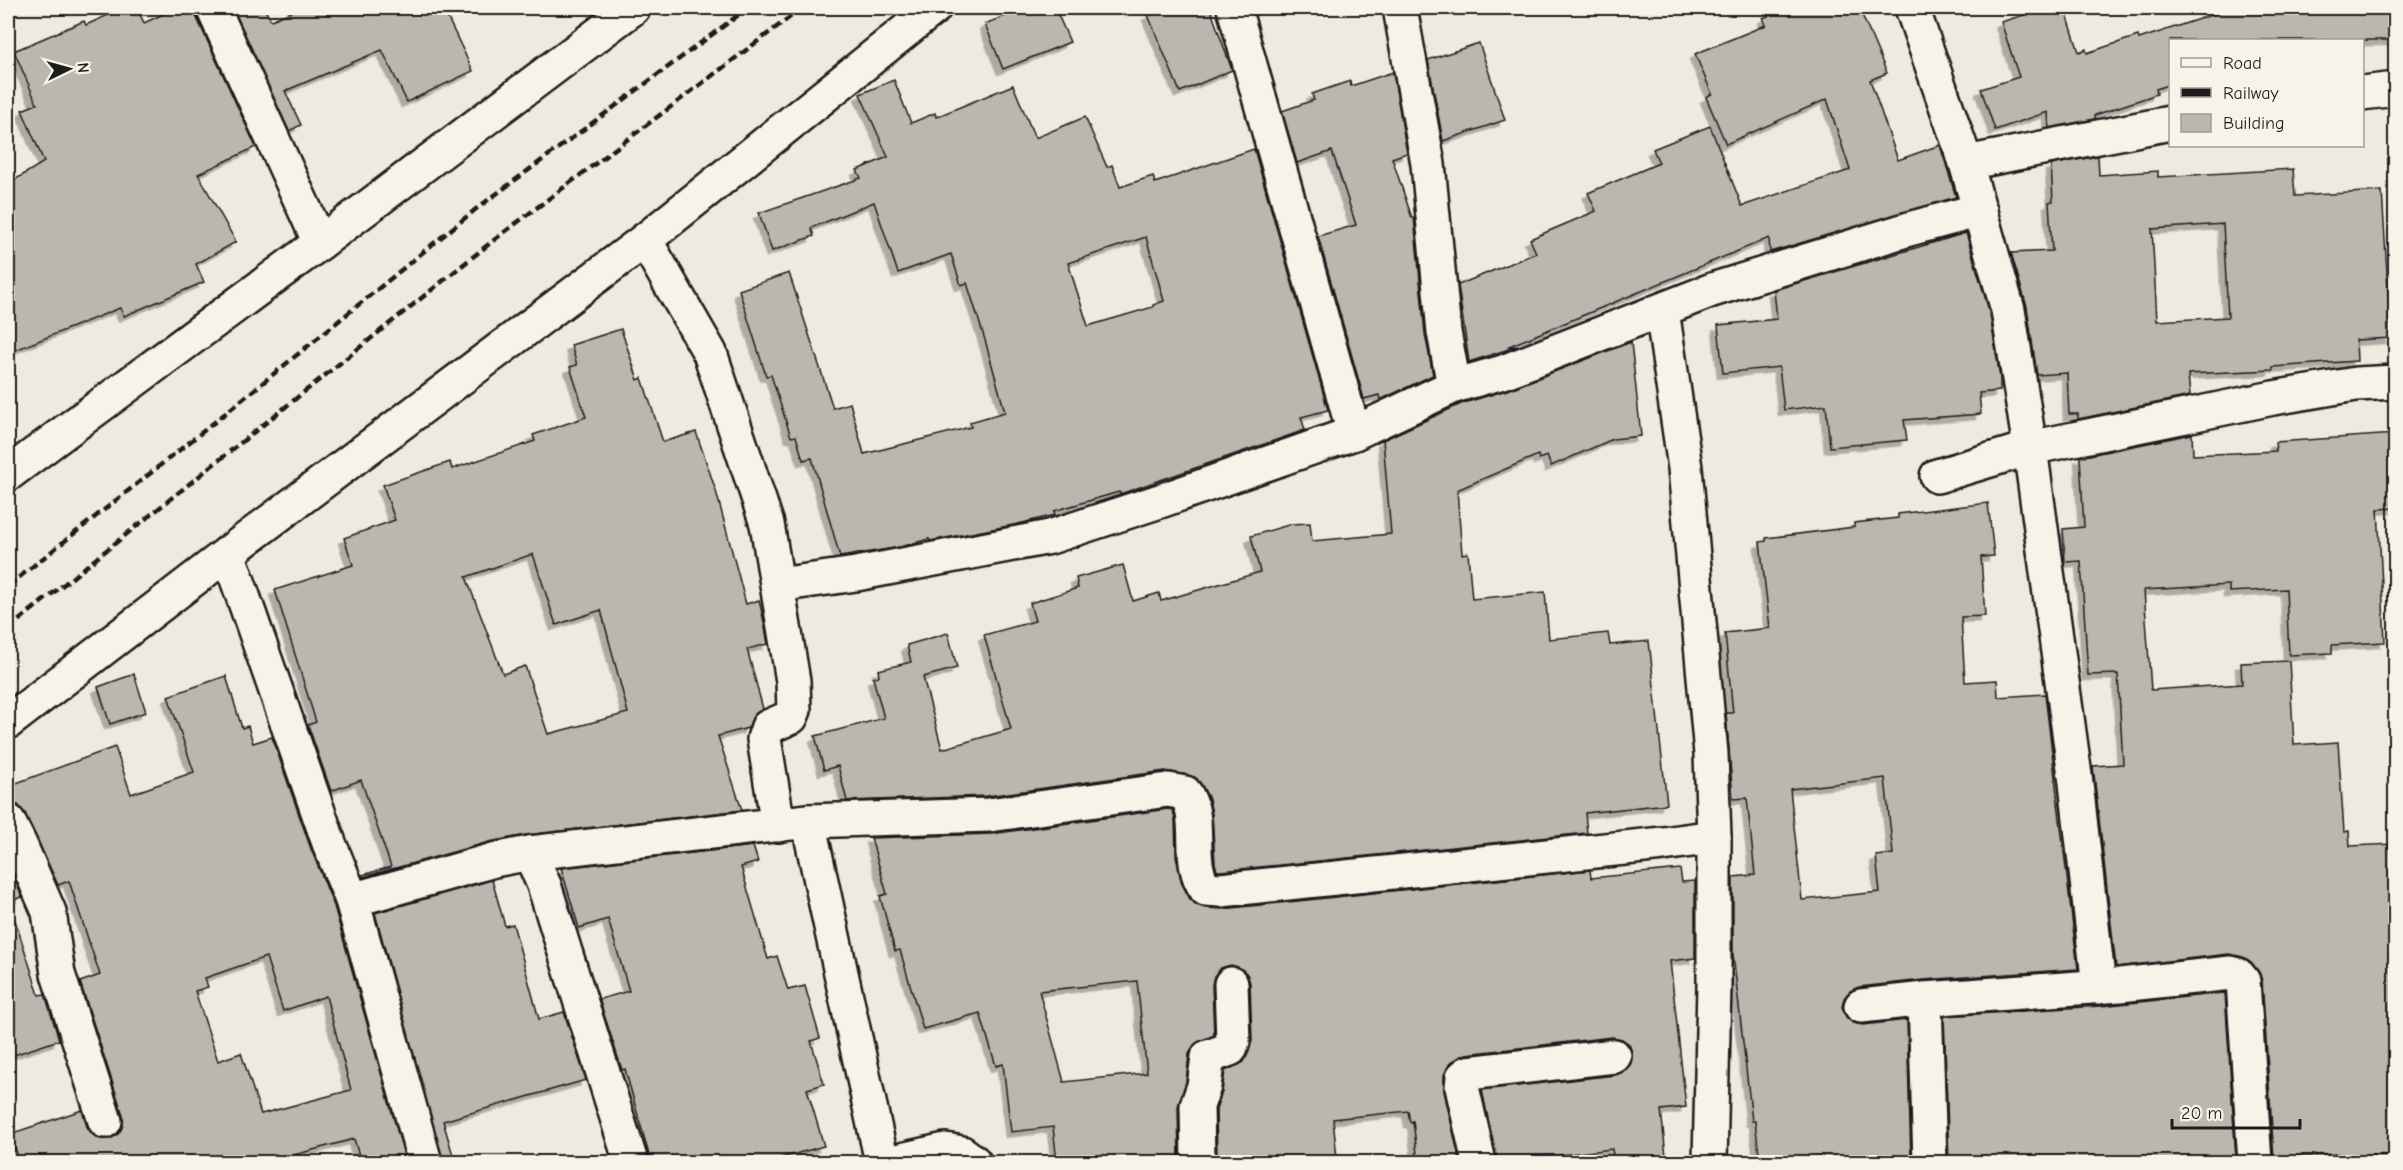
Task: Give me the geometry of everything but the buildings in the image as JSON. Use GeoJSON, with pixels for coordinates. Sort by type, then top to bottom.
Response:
{"type":"FeatureCollection","features":[{"type":"Feature","properties":{"kind":"street"},"geometry":{"type":"LineString","coordinates":[[213,8],[321,243]]}},
{"type":"Feature","properties":{"kind":"street"},"geometry":{"type":"LineString","coordinates":[[8,474],[321,243],[633,8]]}},
{"type":"Feature","properties":{"kind":"street"},"geometry":{"type":"LineString","coordinates":[[8,722],[228,553],[645,240],[934,8]]}},
{"type":"Feature","properties":{"kind":"street"},"geometry":{"type":"LineString","coordinates":[[1234,8],[1354,433]]}},
{"type":"Feature","properties":{"kind":"street"},"geometry":{"type":"LineString","coordinates":[[1400,8],[1428,164],[1444,332],[1454,386]]}},
{"type":"Feature","properties":{"kind":"street"},"geometry":{"type":"LineString","coordinates":[[1912,8],[1966,163],[2008,310],[2030,448],[2076,783],[2099,987]]}},
{"type":"Feature","properties":{"kind":"street"},"geometry":{"type":"LineString","coordinates":[[2364,93],[2396,89]]}},
{"type":"Feature","properties":{"kind":"street"},"geometry":{"type":"LineString","coordinates":[[1966,163],[2169,123]]}},
{"type":"Feature","properties":{"kind":"street"},"geometry":{"type":"LineString","coordinates":[[778,585],[856,574],[1050,537],[1354,433],[1454,386],[1503,372],[1733,284],[1920,226],[1980,210]]}},
{"type":"Feature","properties":{"kind":"street"},"geometry":{"type":"LineString","coordinates":[[645,240],[710,353],[767,524],[793,681],[794,704],[791,717],[768,727],[764,739],[793,823],[882,1162]]}},
{"type":"Feature","properties":{"kind":"street"},"geometry":{"type":"LineString","coordinates":[[1662,310],[1685,468],[1710,743],[1714,837],[1714,985],[1710,1162]]}},
{"type":"Feature","properties":{"kind":"street"},"geometry":{"type":"LineString","coordinates":[[1937,476],[2030,448],[2273,398],[2356,384],[2396,381]]}},
{"type":"Feature","properties":{"kind":"street"},"geometry":{"type":"LineString","coordinates":[[228,553],[329,843],[352,900],[425,1162]]}},
{"type":"Feature","properties":{"kind":"street"},"geometry":{"type":"LineString","coordinates":[[352,900],[494,860],[530,853],[793,823],[989,815],[1168,790],[1185,793],[1192,803],[1198,879],[1206,889],[1221,890],[1714,837]]}},
{"type":"Feature","properties":{"kind":"street"},"geometry":{"type":"LineString","coordinates":[[8,821],[49,912],[58,974],[105,1121]]}},
{"type":"Feature","properties":{"kind":"street"},"geometry":{"type":"LineString","coordinates":[[530,853],[544,885],[630,1162]]}},
{"type":"Feature","properties":{"kind":"street"},"geometry":{"type":"LineString","coordinates":[[1861,1006],[1924,999],[2099,987],[2231,973],[2238,975],[2242,981],[2255,1162]]}},
{"type":"Feature","properties":{"kind":"street"},"geometry":{"type":"LineString","coordinates":[[1198,1162],[1197,1106],[1204,1086],[1206,1063],[1208,1057],[1230,1049],[1233,1041],[1231,984]]}},
{"type":"Feature","properties":{"kind":"street"},"geometry":{"type":"LineString","coordinates":[[1924,999],[1930,1162]]}},
{"type":"Feature","properties":{"kind":"street"},"geometry":{"type":"LineString","coordinates":[[1479,1162],[1462,1087],[1463,1077],[1468,1073],[1614,1056]]}},
{"type":"Feature","properties":{"kind":"street"},"geometry":{"type":"LineString","coordinates":[[892,1162],[945,1150],[962,1153],[974,1162]]}},
{"type":"Feature","properties":{"kind":"railway"},"geometry":{"type":"LineString","coordinates":[[8,586],[206,429],[476,209],[748,8]]}},
{"type":"Feature","properties":{"kind":"railway"},"geometry":{"type":"LineString","coordinates":[[8,629],[494,240],[802,8]]}}]}
